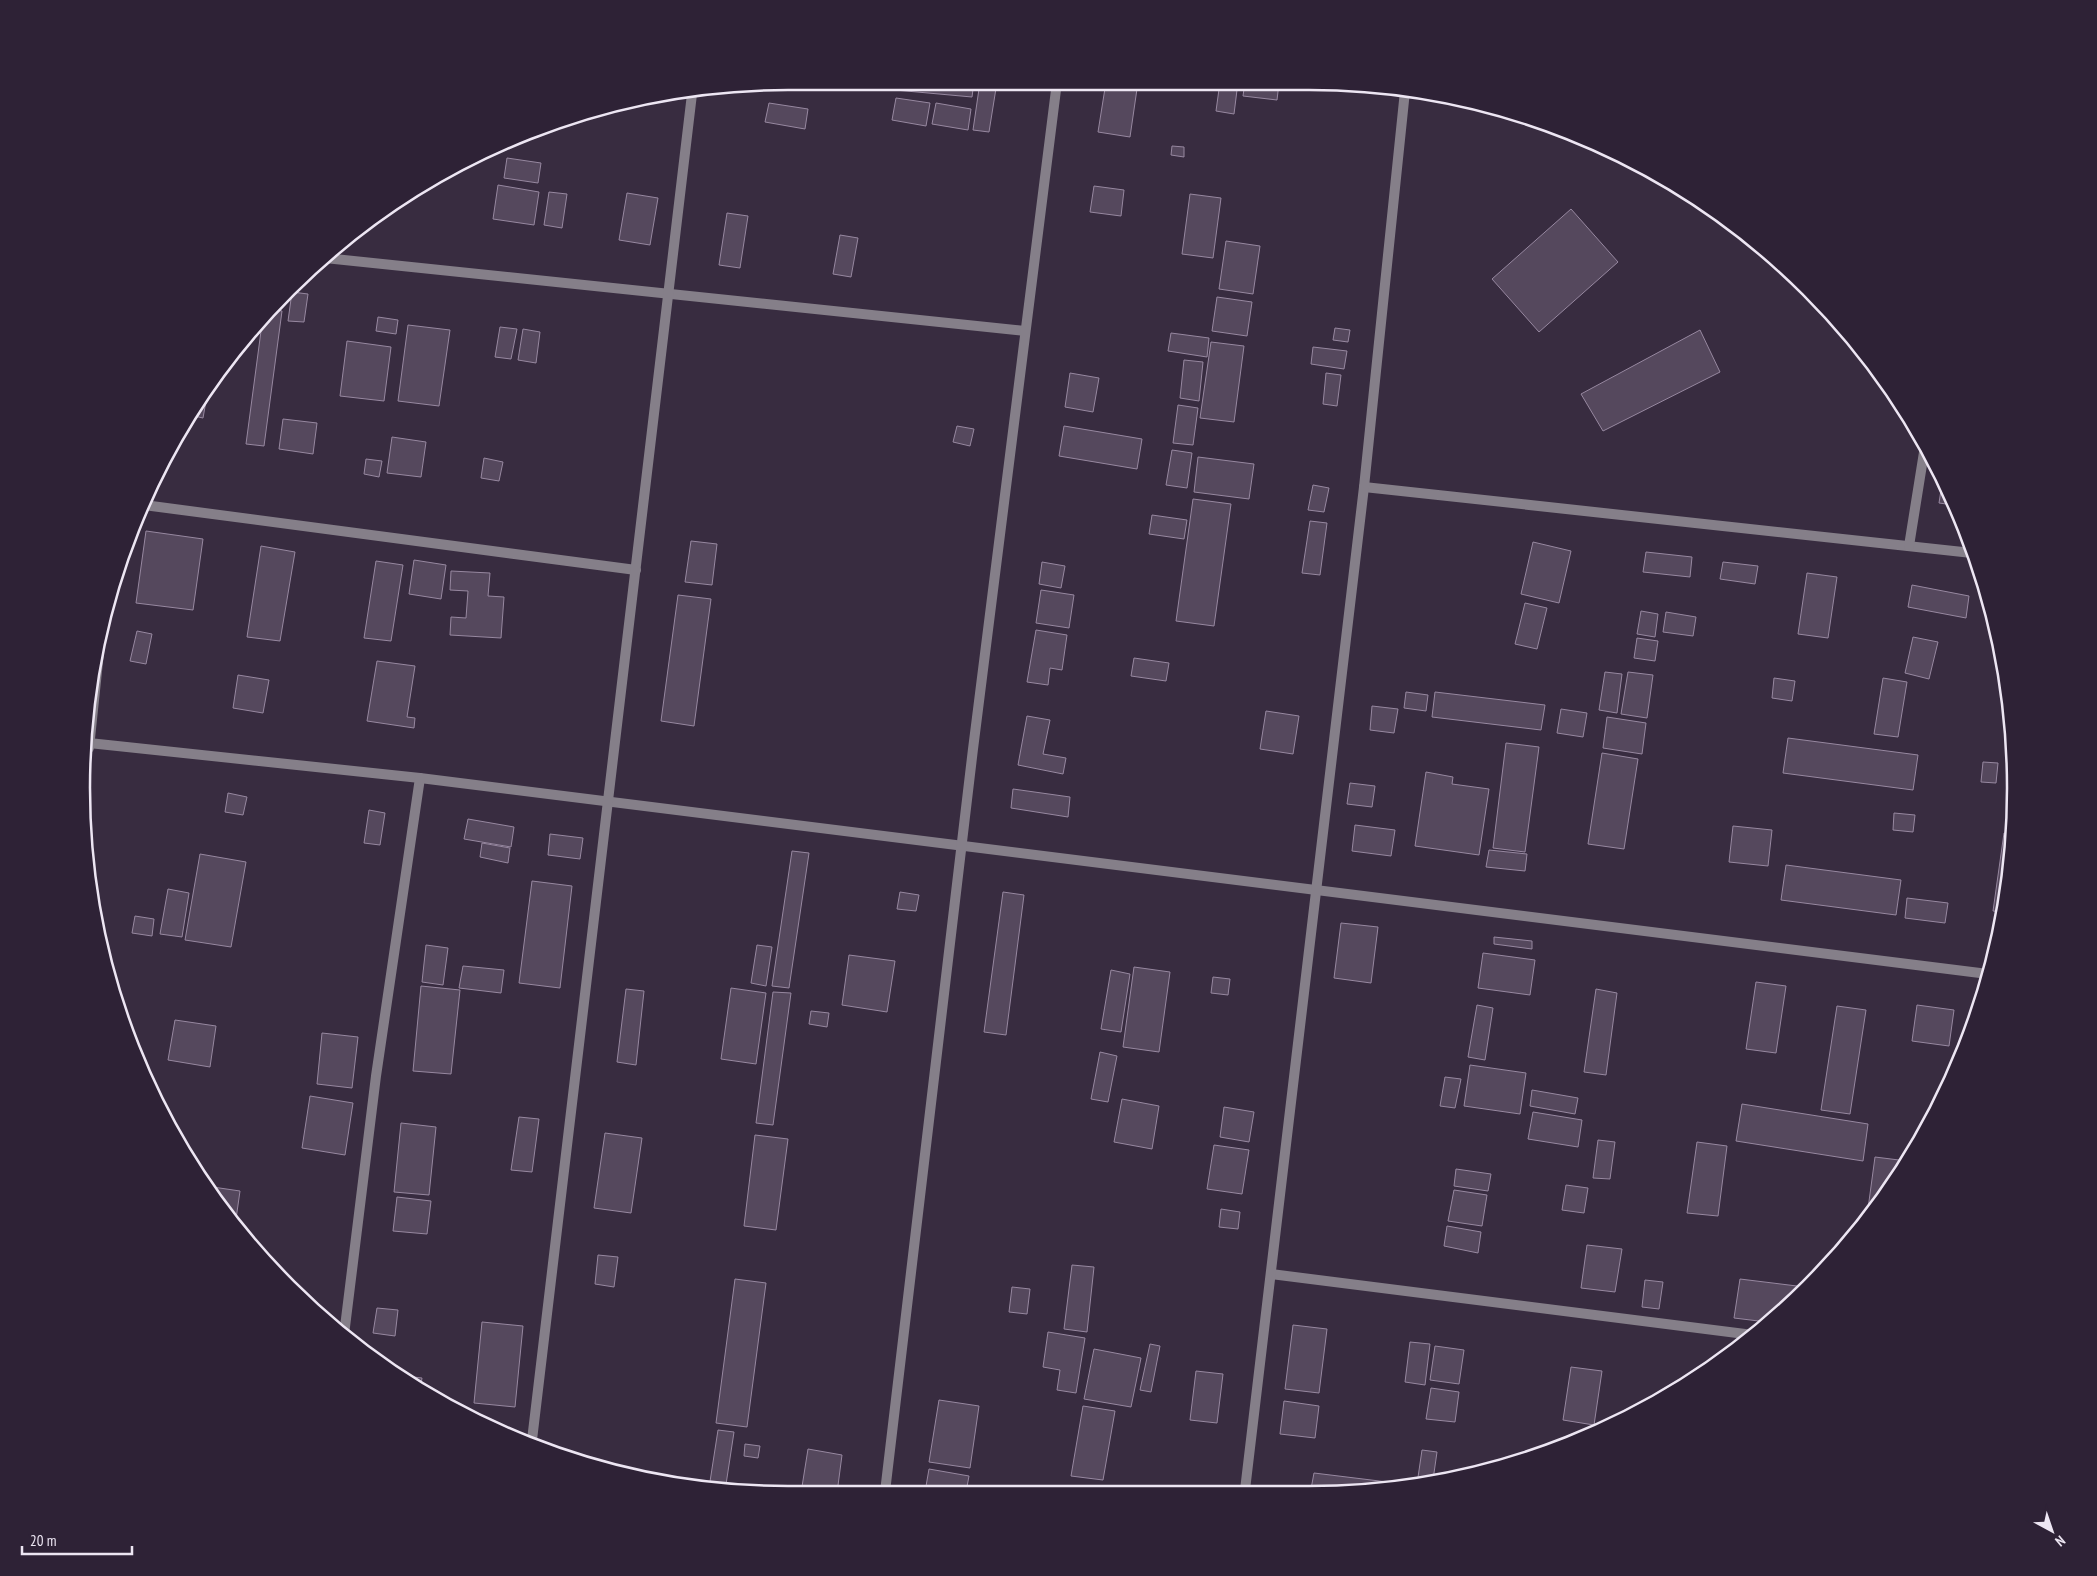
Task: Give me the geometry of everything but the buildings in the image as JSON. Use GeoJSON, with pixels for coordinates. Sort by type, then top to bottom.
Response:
{"type":"FeatureCollection","features":[{"type":"Feature","properties":{"kind":"street"},"geometry":{"type":"LineString","coordinates":[[886,1486],[1025,330],[1056,90]]}},
{"type":"Feature","properties":{"kind":"street"},"geometry":{"type":"LineString","coordinates":[[532,1437],[692,97]]}},
{"type":"Feature","properties":{"kind":"street"},"geometry":{"type":"LineString","coordinates":[[1245,1486],[1364,487],[1404,97]]}},
{"type":"Feature","properties":{"kind":"street"},"geometry":{"type":"LineString","coordinates":[[333,259],[1025,330]]}},
{"type":"Feature","properties":{"kind":"street"},"geometry":{"type":"LineString","coordinates":[[1909,546],[1923,457]]}},
{"type":"Feature","properties":{"kind":"street"},"geometry":{"type":"LineString","coordinates":[[1364,487],[1966,552]]}},
{"type":"Feature","properties":{"kind":"street"},"geometry":{"type":"LineString","coordinates":[[150,506],[636,570]]}},
{"type":"Feature","properties":{"kind":"street"},"geometry":{"type":"LineString","coordinates":[[91,743],[420,778],[1982,973]]}},
{"type":"Feature","properties":{"kind":"street"},"geometry":{"type":"LineString","coordinates":[[345,1327],[376,1076],[420,778]]}},
{"type":"Feature","properties":{"kind":"street"},"geometry":{"type":"LineString","coordinates":[[1271,1274],[1743,1335]]}}]}
